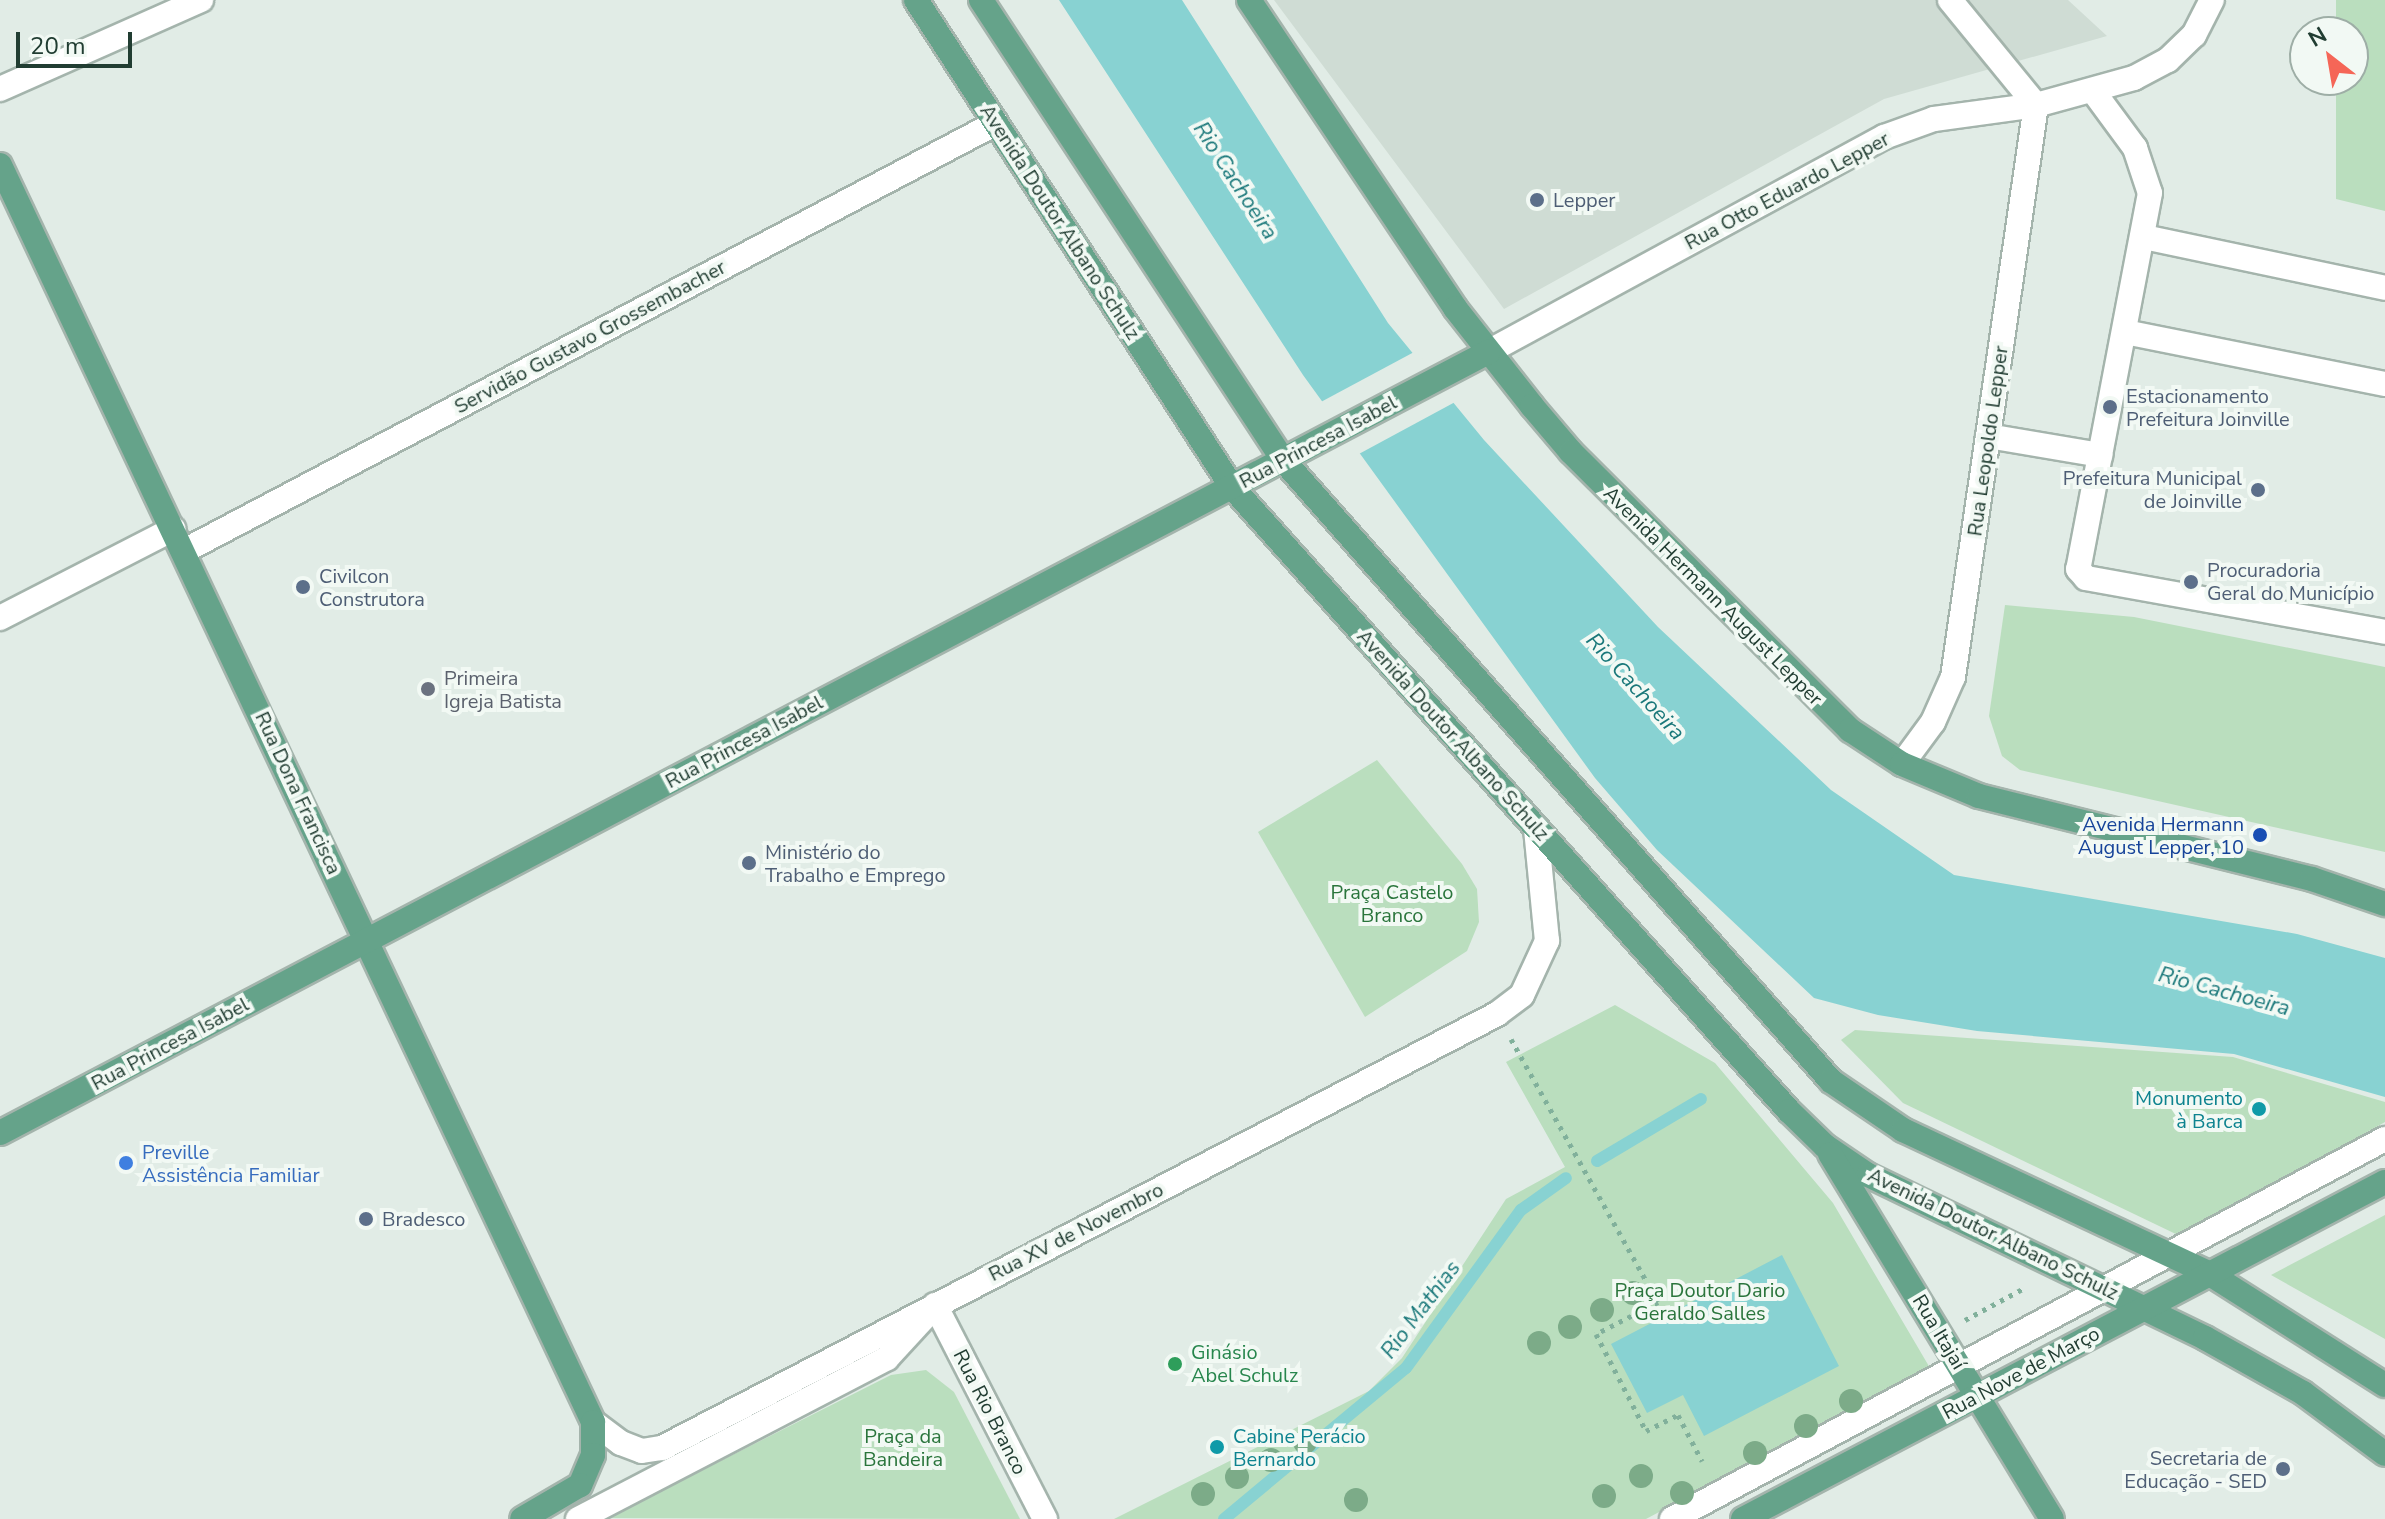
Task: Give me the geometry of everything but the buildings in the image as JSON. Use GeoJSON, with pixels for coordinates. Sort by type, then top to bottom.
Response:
{"type":"FeatureCollection","features":[{"type":"Feature","properties":{"kind":"main road","name":"Avenida Doutor Albano Schulz"},"geometry":{"type":"LineString","coordinates":[[916,0],[1232,487],[1825,1146],[1901,1193],[2063,1267],[2303,1393],[2385,1454]]}},
{"type":"Feature","properties":{"kind":"main road"},"geometry":{"type":"LineString","coordinates":[[981,0],[1283,460],[1831,1081],[1903,1130],[2210,1274],[2385,1385]]}},
{"type":"Feature","properties":{"kind":"main road","name":"Avenida Hermann August Lepper"},"geometry":{"type":"LineString","coordinates":[[1249,0],[1371,187],[1488,352],[1571,452],[1818,703],[1902,764],[1979,796],[2312,879],[2385,904]]}},
{"type":"Feature","properties":{"kind":"main road","name":"Rua Dona Francisca"},"geometry":{"type":"LineString","coordinates":[[0,165],[593,1422]]}},
{"type":"Feature","properties":{"kind":"main road","name":"Rua Princesa Isabel"},"geometry":{"type":"LineString","coordinates":[[0,1133],[1488,352]]}},
{"type":"Feature","properties":{"kind":"main road","name":"Rua Itajaí"},"geometry":{"type":"LineString","coordinates":[[1825,1146],[2052,1519]]}},
{"type":"Feature","properties":{"kind":"main road","name":"Rua Nove de Março"},"geometry":{"type":"LineString","coordinates":[[1743,1519],[2385,1182]]}},
{"type":"Feature","properties":{"kind":"main road"},"geometry":{"type":"LineString","coordinates":[[522,1519],[565,1497],[589,1473],[593,1422]]}},
{"type":"Feature","properties":{"kind":"street"},"geometry":{"type":"LineString","coordinates":[[0,89],[201,0]]}},
{"type":"Feature","properties":{"kind":"street"},"geometry":{"type":"LineString","coordinates":[[1950,0],[2036,105]]}},
{"type":"Feature","properties":{"kind":"street","name":"Rua Otto Eduardo Lepper"},"geometry":{"type":"LineString","coordinates":[[1488,352],[1884,137],[1983,108],[2036,105],[2134,78],[2168,60],[2194,35],[2212,0]]}},
{"type":"Feature","properties":{"kind":"street"},"geometry":{"type":"LineString","coordinates":[[2093,91],[2145,170],[2150,193],[2144,237],[2077,558],[2086,578],[2385,632]]}},
{"type":"Feature","properties":{"kind":"street","name":"Rua Leopoldo Lepper"},"geometry":{"type":"LineString","coordinates":[[1902,764],[1933,722],[1953,677],[2036,105]]}},
{"type":"Feature","properties":{"kind":"street","name":"Servidão Gustavo Grossembacher"},"geometry":{"type":"LineString","coordinates":[[184,551],[996,123]]}},
{"type":"Feature","properties":{"kind":"street"},"geometry":{"type":"LineString","coordinates":[[2144,237],[2385,288]]}},
{"type":"Feature","properties":{"kind":"street"},"geometry":{"type":"LineString","coordinates":[[2125,332],[2385,384]]}},
{"type":"Feature","properties":{"kind":"street"},"geometry":{"type":"LineString","coordinates":[[1988,436],[2100,455]]}},
{"type":"Feature","properties":{"kind":"street"},"geometry":{"type":"LineString","coordinates":[[0,618],[173,529]]}},
{"type":"Feature","properties":{"kind":"street","name":"Rua XV de Novembro"},"geometry":{"type":"LineString","coordinates":[[593,1422],[621,1443],[642,1451],[662,1448],[1497,1014],[1522,995],[1547,941],[1536,828]]}},
{"type":"Feature","properties":{"kind":"street"},"geometry":{"type":"LineString","coordinates":[[1672,1519],[2385,1139]]}},
{"type":"Feature","properties":{"kind":"street"},"geometry":{"type":"LineString","coordinates":[[578,1519],[887,1358],[935,1305]]}},
{"type":"Feature","properties":{"kind":"street","name":"Rua Rio Branco"},"geometry":{"type":"LineString","coordinates":[[935,1305],[1045,1519]]}},
{"type":"Feature","properties":{"kind":"street"},"geometry":{"type":"LineString","coordinates":[[549,1519],[565,1497]]}},
{"type":"Feature","properties":{"kind":"path"},"geometry":{"type":"LineString","coordinates":[[1497,1014],[1658,1302],[1596,1334],[1646,1431],[1678,1415],[1702,1461]]}},
{"type":"Feature","properties":{"kind":"path"},"geometry":{"type":"LineString","coordinates":[[1939,1334],[2063,1267]]}},
{"type":"Feature","properties":{"kind":"shaded area","name":"Lepper"},"geometry":{"type":"Polygon","coordinates":[[[1274,0],[2068,0],[2107,36],[1884,99],[1504,309],[1274,0]]]}},
{"type":"Feature","properties":{"kind":"green space"},"geometry":{"type":"Polygon","coordinates":[[[2336,0],[2385,0],[2385,211],[2336,199],[2336,96],[2369,96],[2369,16],[2336,16],[2336,0]]]}},
{"type":"Feature","properties":{"kind":"green space"},"geometry":{"type":"Polygon","coordinates":[[[2005,605],[2134,617],[2385,667],[2385,852],[2020,770],[2002,756],[1989,716],[2005,605]]]}},
{"type":"Feature","properties":{"kind":"green space","name":"Praça Castelo Branco"},"geometry":{"type":"Polygon","coordinates":[[[1377,760],[1462,864],[1477,889],[1479,922],[1467,951],[1365,1017],[1258,832],[1377,760]]]}},
{"type":"Feature","properties":{"kind":"green space","name":"Praça Doutor Dario Geraldo Salles"},"geometry":{"type":"Polygon","coordinates":[[[1615,1005],[1715,1063],[1833,1203],[1930,1368],[1646,1519],[1114,1519],[1369,1391],[1402,1358],[1506,1199],[1565,1167],[1506,1062],[1615,1005]]]}},
{"type":"Feature","properties":{"kind":"green space"},"geometry":{"type":"Polygon","coordinates":[[[1855,1030],[2233,1057],[2385,1102],[2385,1122],[2182,1237],[1903,1103],[1841,1040],[1855,1030]]]}},
{"type":"Feature","properties":{"kind":"green space"},"geometry":{"type":"Polygon","coordinates":[[[2385,1215],[2385,1339],[2271,1275],[2385,1215]]]}},
{"type":"Feature","properties":{"kind":"green space","name":"Praça da Bandeira"},"geometry":{"type":"Polygon","coordinates":[[[926,1370],[954,1392],[1020,1519],[607,1518],[891,1375],[926,1370]]]}},
{"type":"Feature","properties":{"kind":"water","name":"Rio Cachoeira"},"geometry":{"type":"Polygon","coordinates":[[[1059,0],[1182,0],[1388,323],[1484,440],[1658,627],[1831,790],[1954,875],[2297,934],[2385,958],[2385,1097],[2234,1054],[1977,1031],[1878,1015],[1814,998],[1657,850],[1595,778],[1303,375],[1059,0]]]}},
{"type":"Feature","properties":{"kind":"water"},"geometry":{"type":"Polygon","coordinates":[[[1782,1255],[1839,1366],[1704,1436],[1683,1395],[1647,1413],[1611,1344],[1782,1255]]]}},
{"type":"Feature","properties":{"kind":"pier"},"geometry":{"type":"Polygon","coordinates":[[[1416,351],[1457,401],[1357,455],[1319,403],[1416,351]]]}},
{"type":"Feature","properties":{"kind":"waterway","name":"Rio Mathias"},"geometry":{"type":"LineString","coordinates":[[1597,1161],[1701,1099]]}},
{"type":"Feature","properties":{"kind":"waterway","name":"Rio Mathias"},"geometry":{"type":"LineString","coordinates":[[1224,1519],[1406,1368],[1521,1210],[1566,1178]]}},
{"type":"Feature","properties":{"kind":"place","name":"Lepper"},"geometry":{"type":"Point","coordinates":[1537,200]}},
{"type":"Feature","properties":{"kind":"place","name":"Estacionamento Prefeitura Joinville"},"geometry":{"type":"Point","coordinates":[2110,407]}},
{"type":"Feature","properties":{"kind":"place","name":"Prefeitura Municipal de Joinville"},"geometry":{"type":"Point","coordinates":[2258,490]}},
{"type":"Feature","properties":{"kind":"place","name":"Procuradoria Geral do Município"},"geometry":{"type":"Point","coordinates":[2191,582]}},
{"type":"Feature","properties":{"kind":"place","name":"Civilcon Construtora"},"geometry":{"type":"Point","coordinates":[303,587]}},
{"type":"Feature","properties":{"kind":"place","name":"Primeira Igreja Batista"},"geometry":{"type":"Point","coordinates":[428,689]}},
{"type":"Feature","properties":{"kind":"place","name":"Avenida Hermann August Lepper, 10"},"geometry":{"type":"Point","coordinates":[2260,835]}},
{"type":"Feature","properties":{"kind":"place","name":"Ministério do Trabalho e Emprego"},"geometry":{"type":"Point","coordinates":[749,863]}},
{"type":"Feature","properties":{"kind":"place","name":"Monumento à Barca"},"geometry":{"type":"Point","coordinates":[2259,1109]}},
{"type":"Feature","properties":{"kind":"place","name":"Preville Assistência Familiar"},"geometry":{"type":"Point","coordinates":[126,1163]}},
{"type":"Feature","properties":{"kind":"place","name":"Bradesco"},"geometry":{"type":"Point","coordinates":[366,1219]}},
{"type":"Feature","properties":{"kind":"place","name":"Ginásio Abel Schulz"},"geometry":{"type":"Point","coordinates":[1175,1364]}},
{"type":"Feature","properties":{"kind":"place","name":"Cabine Perácio Bernardo"},"geometry":{"type":"Point","coordinates":[1217,1447]}},
{"type":"Feature","properties":{"kind":"place","name":"Secretaria de Educação - SED"},"geometry":{"type":"Point","coordinates":[2283,1469]}}]}
